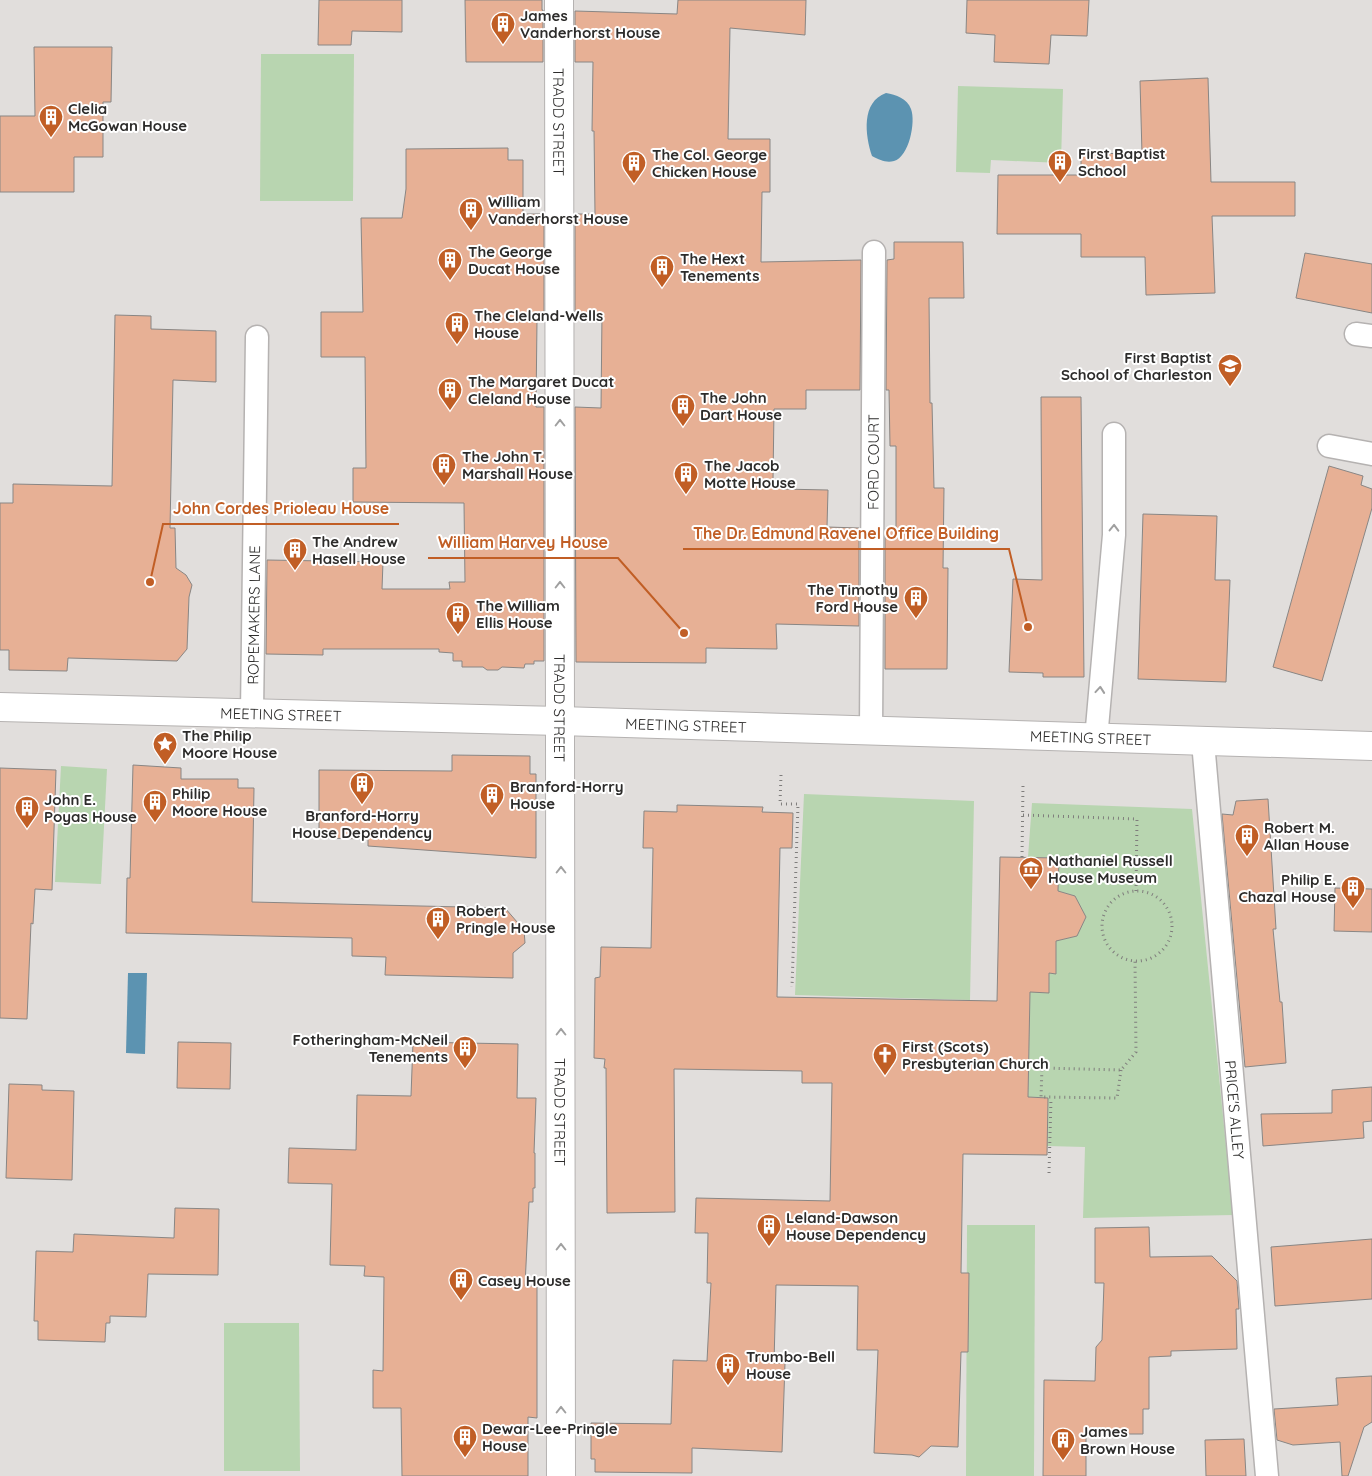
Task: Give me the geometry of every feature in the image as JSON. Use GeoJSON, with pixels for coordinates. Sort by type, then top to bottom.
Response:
{"type":"FeatureCollection","features":[{"type":"Feature","properties":{"kind":"street","name":"TRADD STREET"},"geometry":{"type":"LineString","coordinates":[[560,0],[561,1476]]}},
{"type":"Feature","properties":{"kind":"street","name":"MEETING STREET"},"geometry":{"type":"LineString","coordinates":[[0,707],[560,721],[1203,742],[1370,741]]}},
{"type":"Feature","properties":{"kind":"lane","name":"FORD COURT"},"geometry":{"type":"LineString","coordinates":[[871,732],[874,252]]}},
{"type":"Feature","properties":{"kind":"lane","name":"ROPEMAKERS LANE"},"geometry":{"type":"LineString","coordinates":[[252,713],[257,337]]}},
{"type":"Feature","properties":{"kind":"lane"},"geometry":{"type":"LineString","coordinates":[[1096,739],[1114,535],[1114,434]]}},
{"type":"Feature","properties":{"kind":"lane"},"geometry":{"type":"LineString","coordinates":[[1329,446],[1372,454]]}},
{"type":"Feature","properties":{"kind":"lane","name":"PRICE'S ALLEY"},"geometry":{"type":"LineString","coordinates":[[1203,742],[1267,1476]]}},
{"type":"Feature","properties":{"kind":"path"},"geometry":{"type":"LineString","coordinates":[[781,775],[780,804],[798,804],[792,987]]}},
{"type":"Feature","properties":{"kind":"path"},"geometry":{"type":"LineString","coordinates":[[1022,857],[1023,785]]}},
{"type":"Feature","properties":{"kind":"path"},"geometry":{"type":"LineString","coordinates":[[1023,815],[1137,819],[1136,891]]}},
{"type":"Feature","properties":{"kind":"path"},"geometry":{"type":"LineString","coordinates":[[1136,891],[1148,892],[1158,898],[1166,907],[1171,918],[1171,930],[1168,941],[1162,951],[1153,957],[1136,961],[1120,957],[1111,950],[1105,941],[1102,930],[1102,918],[1114,898],[1124,893],[1136,891]]}},
{"type":"Feature","properties":{"kind":"path"},"geometry":{"type":"LineString","coordinates":[[1121,1070],[1042,1068],[1041,1098],[1117,1098],[1121,1070],[1136,1052],[1136,961]]}},
{"type":"Feature","properties":{"kind":"path"},"geometry":{"type":"LineString","coordinates":[[1049,1174],[1050,1098]]}},
{"type":"Feature","properties":{"kind":"green space"},"geometry":{"type":"Polygon","coordinates":[[[261,54],[354,54],[353,201],[260,201],[261,54]]]}},
{"type":"Feature","properties":{"kind":"green space"},"geometry":{"type":"Polygon","coordinates":[[[958,86],[1063,89],[1061,163],[991,160],[990,173],[956,172],[958,86]]]}},
{"type":"Feature","properties":{"kind":"green space"},"geometry":{"type":"Polygon","coordinates":[[[61,766],[107,769],[101,884],[55,882],[61,766]]]}},
{"type":"Feature","properties":{"kind":"green space"},"geometry":{"type":"Polygon","coordinates":[[[804,794],[974,801],[970,1000],[795,995],[804,794]]]}},
{"type":"Feature","properties":{"kind":"green space"},"geometry":{"type":"Polygon","coordinates":[[[1032,803],[1192,809],[1233,1215],[1083,1218],[1085,1147],[1047,1146],[1048,1098],[1028,1097],[1030,992],[1049,992],[1049,973],[1056,973],[1056,941],[1077,936],[1086,917],[1075,896],[1058,891],[1059,858],[1028,857],[1032,803]]]}},
{"type":"Feature","properties":{"kind":"green space"},"geometry":{"type":"Polygon","coordinates":[[[967,1225],[1035,1225],[1034,1476],[966,1476],[967,1225]]]}},
{"type":"Feature","properties":{"kind":"green space"},"geometry":{"type":"Polygon","coordinates":[[[224,1323],[299,1323],[300,1471],[224,1471],[224,1323]]]}},
{"type":"Feature","properties":{"kind":"water"},"geometry":{"type":"Polygon","coordinates":[[[886,93],[897,96],[909,105],[913,122],[910,138],[904,153],[891,162],[872,156],[867,129],[867,120],[872,104],[878,97],[886,93]]]}},
{"type":"Feature","properties":{"kind":"water"},"geometry":{"type":"Polygon","coordinates":[[[128,973],[147,973],[145,1054],[126,1053],[128,973]]]}},
{"type":"Feature","properties":{"kind":"building"},"geometry":{"type":"Polygon","coordinates":[[[319,0],[402,0],[402,32],[352,31],[351,45],[318,45],[319,0]]]}},
{"type":"Feature","properties":{"kind":"building","name":"James Vanderhorst House"},"geometry":{"type":"Polygon","coordinates":[[[465,0],[542,0],[543,62],[466,62],[465,0]]]}},
{"type":"Feature","properties":{"kind":"building"},"geometry":{"type":"Polygon","coordinates":[[[678,0],[806,0],[805,35],[730,28],[728,139],[770,139],[770,192],[762,192],[761,262],[861,260],[860,390],[806,390],[806,409],[774,409],[773,480],[781,480],[781,489],[828,490],[827,527],[859,528],[859,626],[776,624],[777,649],[706,648],[706,663],[576,662],[575,407],[601,408],[602,313],[575,312],[575,214],[595,214],[594,131],[592,131],[593,62],[575,62],[575,11],[677,14],[678,0]]]}},
{"type":"Feature","properties":{"kind":"building"},"geometry":{"type":"Polygon","coordinates":[[[967,0],[1089,0],[1087,36],[1051,35],[1049,64],[994,62],[995,35],[966,33],[967,0]]]}},
{"type":"Feature","properties":{"kind":"building"},"geometry":{"type":"Polygon","coordinates":[[[34,47],[112,47],[111,102],[103,102],[103,157],[74,157],[74,192],[0,192],[0,116],[35,116],[34,47]]]}},
{"type":"Feature","properties":{"kind":"building","name":"First Baptist School"},"geometry":{"type":"Polygon","coordinates":[[[1208,78],[1211,182],[1295,182],[1295,216],[1212,216],[1215,293],[1146,295],[1145,257],[1081,257],[1081,234],[997,234],[998,175],[1081,175],[1081,153],[1142,154],[1140,81],[1208,78]]]}},
{"type":"Feature","properties":{"kind":"building"},"geometry":{"type":"Polygon","coordinates":[[[508,148],[508,160],[523,160],[523,214],[544,214],[544,312],[538,312],[537,320],[536,407],[544,407],[544,661],[534,661],[534,664],[525,664],[524,668],[502,667],[498,670],[487,670],[483,667],[462,667],[462,661],[453,661],[453,653],[439,652],[439,649],[323,649],[323,655],[266,654],[267,560],[383,562],[382,589],[450,589],[449,582],[465,582],[464,503],[353,502],[353,468],[366,468],[365,357],[321,357],[321,312],[363,312],[361,218],[402,218],[406,189],[406,149],[508,148]]]}},
{"type":"Feature","properties":{"kind":"building"},"geometry":{"type":"Polygon","coordinates":[[[894,242],[963,242],[964,298],[929,298],[930,403],[932,403],[934,488],[944,488],[943,568],[948,568],[947,669],[885,669],[885,529],[896,529],[896,446],[890,446],[889,390],[886,390],[887,260],[894,259],[894,242]]]}},
{"type":"Feature","properties":{"kind":"building"},"geometry":{"type":"Polygon","coordinates":[[[1305,253],[1372,264],[1372,313],[1296,298],[1305,253]]]}},
{"type":"Feature","properties":{"kind":"building"},"geometry":{"type":"Polygon","coordinates":[[[115,315],[151,316],[151,329],[216,331],[216,382],[173,380],[170,528],[175,528],[176,568],[186,575],[192,585],[189,597],[187,649],[177,661],[68,658],[67,671],[9,670],[9,650],[0,650],[0,503],[13,503],[13,484],[112,486],[115,315]]]}},
{"type":"Feature","properties":{"kind":"building"},"geometry":{"type":"Polygon","coordinates":[[[1041,397],[1081,397],[1084,677],[1043,677],[1043,673],[1009,672],[1013,579],[1042,580],[1041,397]]]}},
{"type":"Feature","properties":{"kind":"building"},"geometry":{"type":"Polygon","coordinates":[[[1329,466],[1363,476],[1361,485],[1372,489],[1372,508],[1322,681],[1273,667],[1329,466]]]}},
{"type":"Feature","properties":{"kind":"building"},"geometry":{"type":"Polygon","coordinates":[[[1143,514],[1217,516],[1215,580],[1230,580],[1226,682],[1138,679],[1143,514]]]}},
{"type":"Feature","properties":{"kind":"building"},"geometry":{"type":"Polygon","coordinates":[[[452,755],[530,756],[530,774],[536,774],[536,858],[368,846],[368,839],[319,838],[319,770],[452,771],[452,755]]]}},
{"type":"Feature","properties":{"kind":"building"},"geometry":{"type":"Polygon","coordinates":[[[133,765],[181,768],[181,779],[238,779],[238,788],[254,788],[252,902],[505,908],[524,930],[525,943],[513,953],[513,978],[385,975],[386,957],[352,956],[352,938],[126,933],[127,878],[130,878],[133,765]]]}},
{"type":"Feature","properties":{"kind":"building","name":"John E. Poyas House"},"geometry":{"type":"Polygon","coordinates":[[[0,768],[56,770],[52,890],[35,889],[33,924],[31,923],[27,1019],[0,1018],[0,768]]]}},
{"type":"Feature","properties":{"kind":"building"},"geometry":{"type":"Polygon","coordinates":[[[1268,799],[1276,929],[1273,929],[1280,1002],[1282,1002],[1286,1063],[1245,1067],[1222,814],[1233,815],[1236,801],[1268,799]]]}},
{"type":"Feature","properties":{"kind":"building"},"geometry":{"type":"Polygon","coordinates":[[[677,805],[763,807],[762,812],[793,813],[792,848],[780,848],[777,997],[997,1001],[1000,857],[1059,858],[1058,891],[1075,896],[1086,917],[1077,936],[1056,941],[1056,974],[1049,973],[1049,993],[1030,992],[1028,1097],[1048,1098],[1047,1155],[963,1154],[961,1273],[969,1273],[968,1352],[961,1352],[958,1447],[931,1446],[919,1457],[874,1453],[878,1350],[857,1350],[858,1286],[776,1285],[774,1363],[785,1363],[782,1452],[692,1448],[692,1473],[595,1472],[595,1459],[591,1459],[591,1423],[671,1424],[673,1360],[707,1361],[711,1283],[707,1283],[708,1233],[695,1233],[696,1198],[830,1201],[832,1083],[802,1083],[802,1071],[674,1069],[675,1212],[607,1213],[606,1068],[604,1068],[605,1059],[594,1058],[595,978],[600,977],[601,947],[651,948],[653,848],[643,848],[644,811],[677,812],[677,805]]]}},
{"type":"Feature","properties":{"kind":"building"},"geometry":{"type":"Polygon","coordinates":[[[1335,888],[1372,889],[1372,932],[1334,931],[1335,888]]]}},
{"type":"Feature","properties":{"kind":"building"},"geometry":{"type":"Polygon","coordinates":[[[178,1042],[231,1043],[230,1089],[177,1088],[178,1042]]]}},
{"type":"Feature","properties":{"kind":"building"},"geometry":{"type":"Polygon","coordinates":[[[413,1042],[518,1044],[517,1098],[536,1098],[535,1188],[533,1188],[533,1202],[529,1202],[525,1286],[537,1286],[537,1418],[528,1417],[528,1476],[402,1476],[401,1408],[373,1408],[373,1370],[383,1371],[384,1277],[364,1276],[365,1266],[330,1265],[332,1184],[288,1183],[289,1148],[356,1150],[357,1095],[411,1096],[413,1042]]]}},
{"type":"Feature","properties":{"kind":"building"},"geometry":{"type":"Polygon","coordinates":[[[9,1084],[42,1085],[42,1090],[74,1091],[72,1180],[6,1178],[9,1084]]]}},
{"type":"Feature","properties":{"kind":"building"},"geometry":{"type":"Polygon","coordinates":[[[1372,1087],[1372,1121],[1363,1122],[1364,1138],[1263,1146],[1261,1114],[1332,1113],[1332,1090],[1372,1087]]]}},
{"type":"Feature","properties":{"kind":"building"},"geometry":{"type":"Polygon","coordinates":[[[175,1208],[219,1209],[218,1275],[148,1274],[146,1317],[110,1316],[110,1323],[106,1323],[105,1342],[38,1340],[38,1321],[34,1321],[36,1251],[73,1252],[74,1234],[174,1238],[175,1208]]]}},
{"type":"Feature","properties":{"kind":"building"},"geometry":{"type":"Polygon","coordinates":[[[1149,1227],[1150,1257],[1212,1256],[1237,1281],[1239,1309],[1236,1309],[1237,1349],[1171,1351],[1171,1356],[1149,1357],[1149,1409],[1143,1409],[1143,1434],[1086,1434],[1086,1476],[1043,1476],[1044,1380],[1095,1381],[1096,1347],[1102,1340],[1104,1283],[1095,1283],[1095,1228],[1149,1227]]]}},
{"type":"Feature","properties":{"kind":"building"},"geometry":{"type":"Polygon","coordinates":[[[1372,1239],[1372,1299],[1275,1306],[1271,1247],[1372,1239]]]}},
{"type":"Feature","properties":{"kind":"building"},"geometry":{"type":"Polygon","coordinates":[[[1372,1376],[1372,1422],[1364,1427],[1348,1476],[1342,1476],[1340,1442],[1293,1445],[1277,1440],[1274,1409],[1338,1405],[1336,1378],[1372,1376]]]}},
{"type":"Feature","properties":{"kind":"building"},"geometry":{"type":"Polygon","coordinates":[[[1244,1439],[1246,1476],[1206,1476],[1205,1440],[1244,1439]]]}},
{"type":"Feature","properties":{"kind":"place","name":"James Vanderhorst House"},"geometry":{"type":"Point","coordinates":[503,45]}},
{"type":"Feature","properties":{"kind":"place","name":"Clelia McGowan House"},"geometry":{"type":"Point","coordinates":[51,138]}},
{"type":"Feature","properties":{"kind":"place","name":"First Baptist School"},"geometry":{"type":"Point","coordinates":[1060,183]}},
{"type":"Feature","properties":{"kind":"place","name":"The Col. George Chicken House"},"geometry":{"type":"Point","coordinates":[634,184]}},
{"type":"Feature","properties":{"kind":"place","name":"William Vanderhorst House"},"geometry":{"type":"Point","coordinates":[471,231]}},
{"type":"Feature","properties":{"kind":"place","name":"The George Ducat House"},"geometry":{"type":"Point","coordinates":[450,281]}},
{"type":"Feature","properties":{"kind":"place","name":"The Hext Tenements"},"geometry":{"type":"Point","coordinates":[662,288]}},
{"type":"Feature","properties":{"kind":"place","name":"The Cleland-Wells House"},"geometry":{"type":"Point","coordinates":[457,345]}},
{"type":"Feature","properties":{"kind":"place","name":"First Baptist School of Charleston"},"geometry":{"type":"Point","coordinates":[1230,387]}},
{"type":"Feature","properties":{"kind":"place","name":"The Margaret Ducat Cleland House"},"geometry":{"type":"Point","coordinates":[450,411]}},
{"type":"Feature","properties":{"kind":"place","name":"The John Dart House"},"geometry":{"type":"Point","coordinates":[683,427]}},
{"type":"Feature","properties":{"kind":"place","name":"The John T. Marshall House"},"geometry":{"type":"Point","coordinates":[444,486]}},
{"type":"Feature","properties":{"kind":"place","name":"The Jacob Motte House"},"geometry":{"type":"Point","coordinates":[686,495]}},
{"type":"Feature","properties":{"kind":"place","name":"The Andrew Hasell House"},"geometry":{"type":"Point","coordinates":[295,571]}},
{"type":"Feature","properties":{"kind":"place","name":"John Cordes Prioleau House"},"geometry":{"type":"Point","coordinates":[150,582]}},
{"type":"Feature","properties":{"kind":"place","name":"The Timothy Ford House"},"geometry":{"type":"Point","coordinates":[916,619]}},
{"type":"Feature","properties":{"kind":"place","name":"The Dr. Edmund Ravenel Office Building"},"geometry":{"type":"Point","coordinates":[1028,627]}},
{"type":"Feature","properties":{"kind":"place","name":"William Harvey House"},"geometry":{"type":"Point","coordinates":[684,633]}},
{"type":"Feature","properties":{"kind":"place","name":"The William Ellis House"},"geometry":{"type":"Point","coordinates":[458,635]}},
{"type":"Feature","properties":{"kind":"place","name":"The Philip Moore House"},"geometry":{"type":"Point","coordinates":[165,765]}},
{"type":"Feature","properties":{"kind":"place","name":"Branford-Horry House Dependency"},"geometry":{"type":"Point","coordinates":[362,805]}},
{"type":"Feature","properties":{"kind":"place","name":"Branford-Horry House"},"geometry":{"type":"Point","coordinates":[492,816]}},
{"type":"Feature","properties":{"kind":"place","name":"Philip Moore House"},"geometry":{"type":"Point","coordinates":[155,823]}},
{"type":"Feature","properties":{"kind":"place","name":"John E. Poyas House"},"geometry":{"type":"Point","coordinates":[27,829]}},
{"type":"Feature","properties":{"kind":"place","name":"Robert M. Allan House"},"geometry":{"type":"Point","coordinates":[1247,857]}},
{"type":"Feature","properties":{"kind":"place","name":"Nathaniel Russell House Museum"},"geometry":{"type":"Point","coordinates":[1031,890]}},
{"type":"Feature","properties":{"kind":"place","name":"Philip E. Chazal House"},"geometry":{"type":"Point","coordinates":[1353,909]}},
{"type":"Feature","properties":{"kind":"place","name":"Robert Pringle House"},"geometry":{"type":"Point","coordinates":[438,940]}},
{"type":"Feature","properties":{"kind":"place","name":"Fotheringham-McNeil Tenements"},"geometry":{"type":"Point","coordinates":[465,1069]}},
{"type":"Feature","properties":{"kind":"place","name":"First (Scots) Presbyterian Church"},"geometry":{"type":"Point","coordinates":[885,1076]}},
{"type":"Feature","properties":{"kind":"place","name":"Leland-Dawson House Dependency"},"geometry":{"type":"Point","coordinates":[769,1247]}},
{"type":"Feature","properties":{"kind":"place","name":"Casey House"},"geometry":{"type":"Point","coordinates":[461,1301]}},
{"type":"Feature","properties":{"kind":"place","name":"Trumbo-Bell House"},"geometry":{"type":"Point","coordinates":[728,1386]}},
{"type":"Feature","properties":{"kind":"place","name":"Dewar-Lee-Pringle House"},"geometry":{"type":"Point","coordinates":[465,1458]}},
{"type":"Feature","properties":{"kind":"place","name":"James Brown House"},"geometry":{"type":"Point","coordinates":[1063,1461]}}]}
